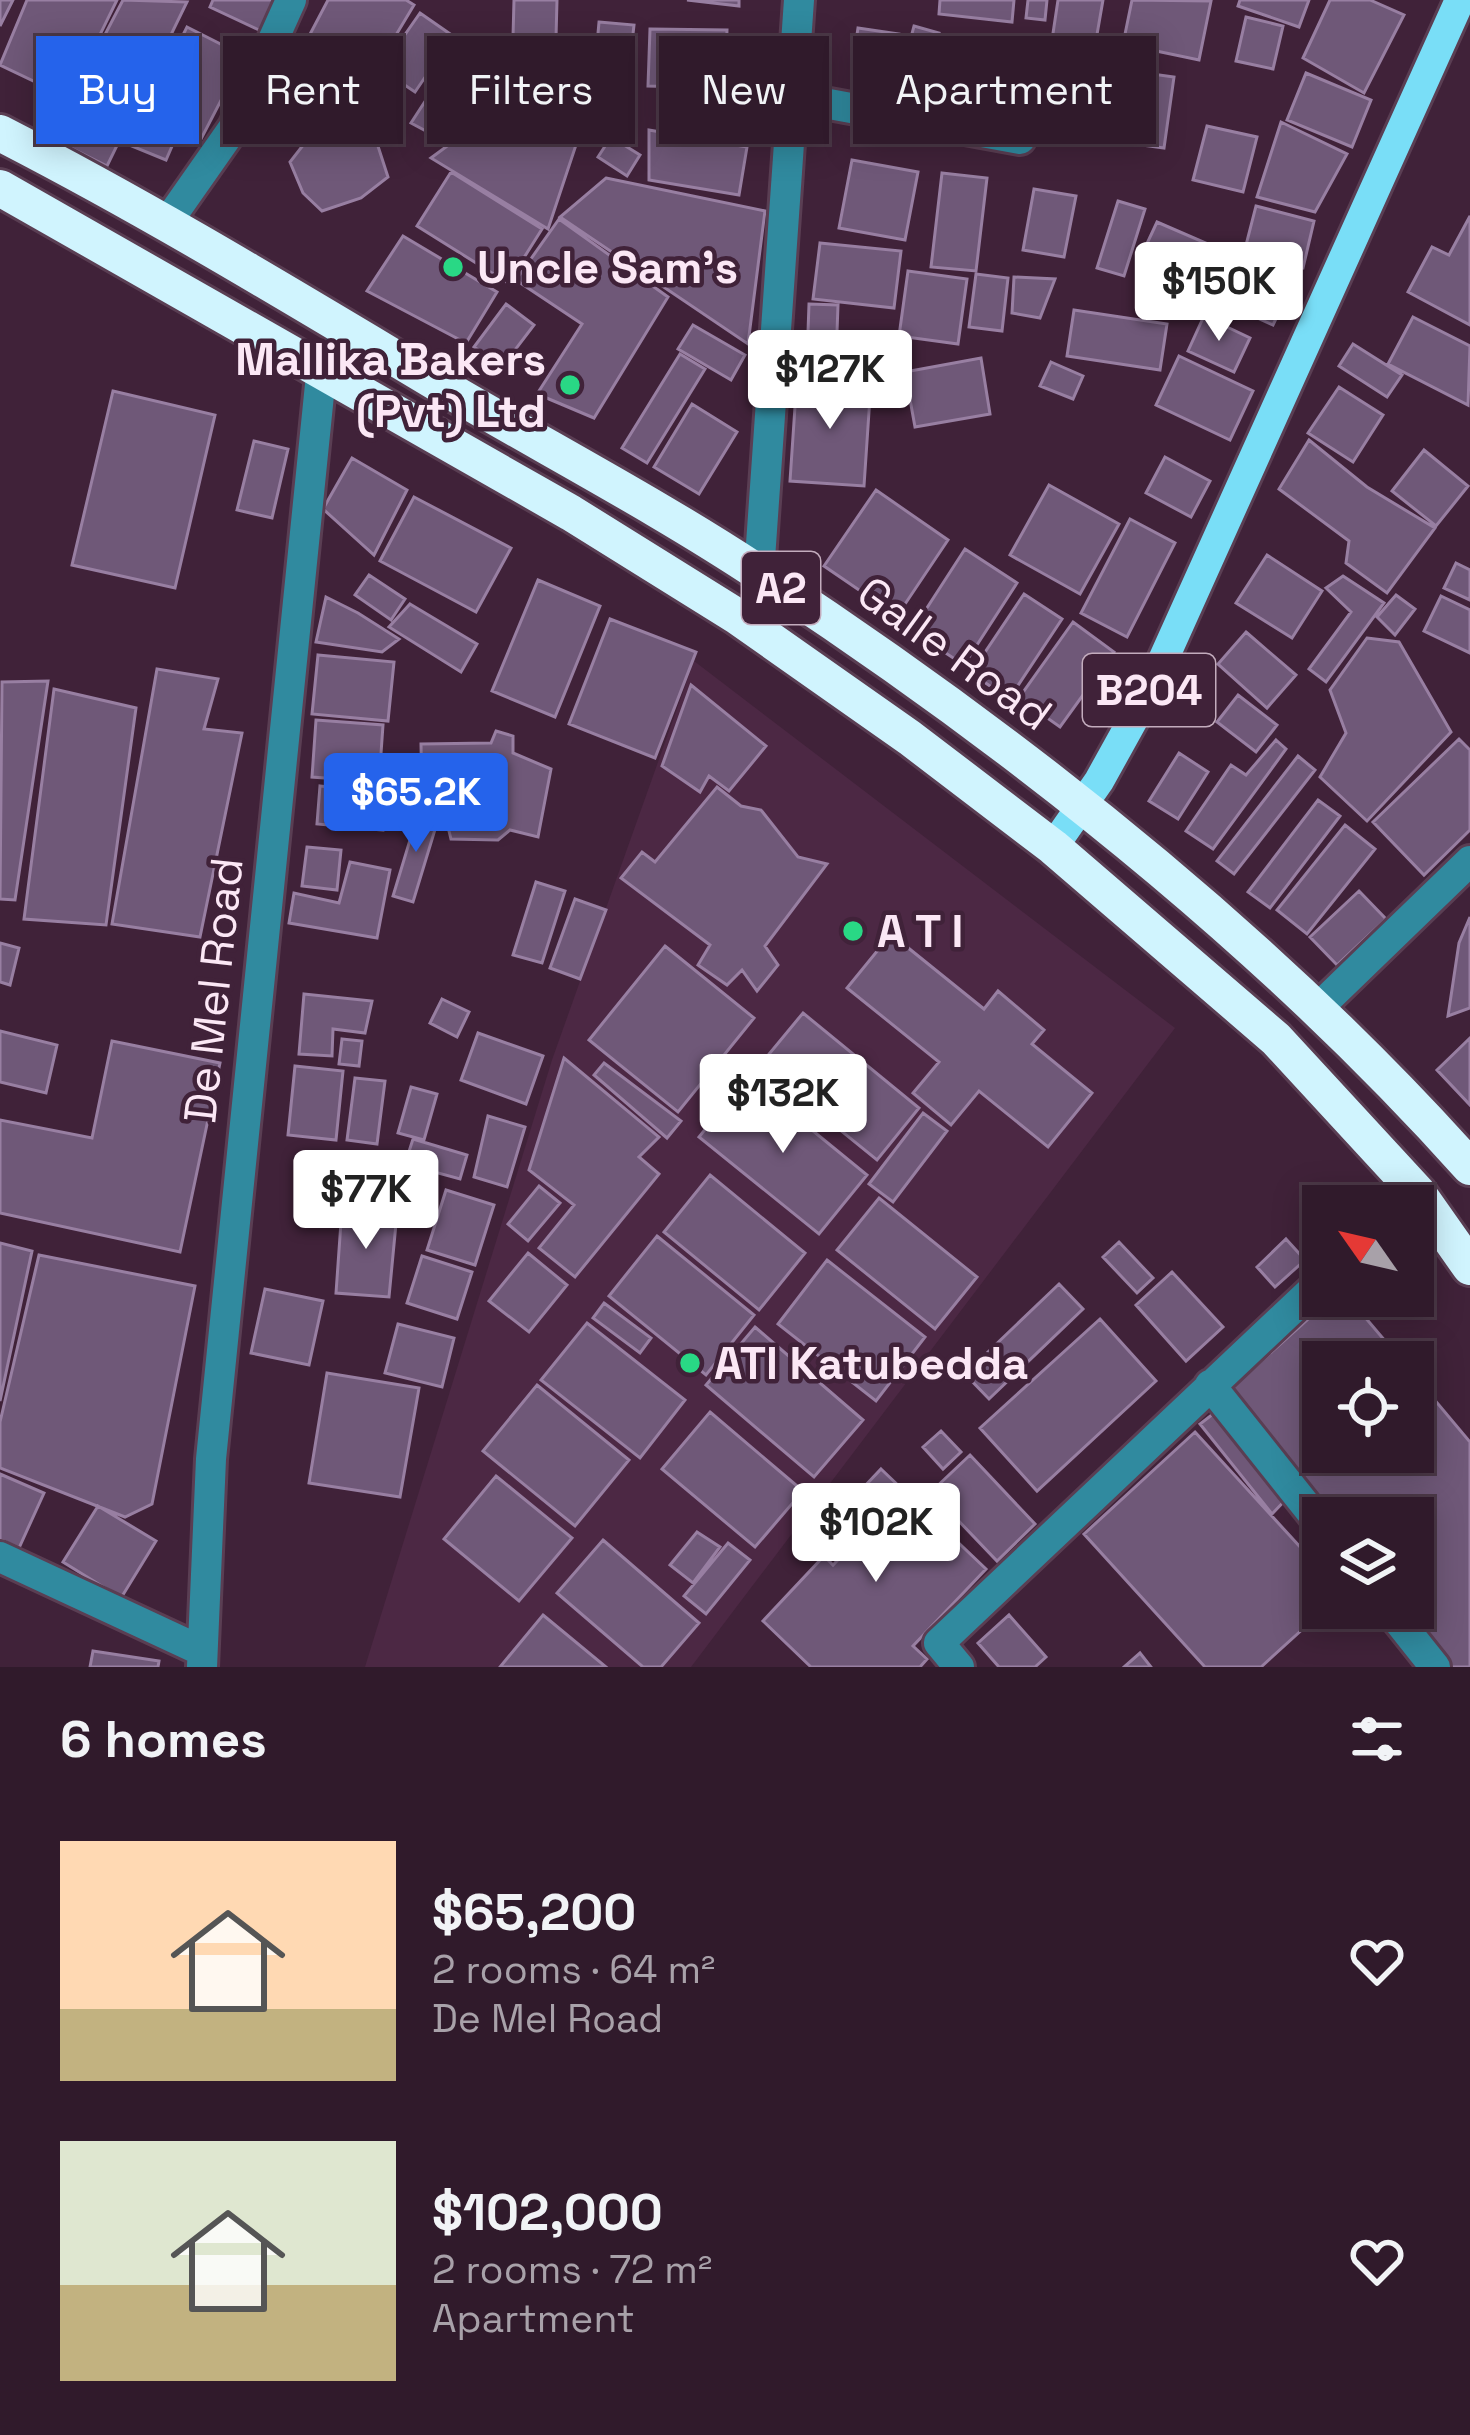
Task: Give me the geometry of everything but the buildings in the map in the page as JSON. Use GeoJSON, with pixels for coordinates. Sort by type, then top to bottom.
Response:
{"type":"FeatureCollection","features":[{"type":"Feature","properties":{"kind":"highway","name":"Galle Road"},"geometry":{"type":"LineString","coordinates":[[0,133],[166,224],[759,573],[1082,806],[1319,1006],[1470,1167]]}},
{"type":"Feature","properties":{"kind":"highway","name":"A2"},"geometry":{"type":"LineString","coordinates":[[0,188],[321,375],[571,513],[738,617],[1053,847],[1276,1039],[1399,1185]]}},
{"type":"Feature","properties":{"kind":"highway","name":"A2"},"geometry":{"type":"LineString","coordinates":[[1434,1226],[1470,1267]]}},
{"type":"Feature","properties":{"kind":"main road","name":"B204"},"geometry":{"type":"LineString","coordinates":[[1082,806],[1150,689],[1207,569],[1460,0]]}},
{"type":"Feature","properties":{"kind":"main road"},"geometry":{"type":"LineString","coordinates":[[1053,847],[1082,806]]}},
{"type":"Feature","properties":{"kind":"street"},"geometry":{"type":"LineString","coordinates":[[166,224],[234,127],[291,0]]}},
{"type":"Feature","properties":{"kind":"street"},"geometry":{"type":"LineString","coordinates":[[796,36],[799,0]]}},
{"type":"Feature","properties":{"kind":"street"},"geometry":{"type":"LineString","coordinates":[[759,573],[788,144]]}},
{"type":"Feature","properties":{"kind":"street","name":"De Mel Road"},"geometry":{"type":"LineString","coordinates":[[202,1659],[212,1459],[321,375],[350,331]]}},
{"type":"Feature","properties":{"kind":"street"},"geometry":{"type":"LineString","coordinates":[[1319,1006],[1470,861]]}},
{"type":"Feature","properties":{"kind":"street"},"geometry":{"type":"LineString","coordinates":[[950,1655],[1210,1385],[1302,1300]]}},
{"type":"Feature","properties":{"kind":"street"},"geometry":{"type":"LineString","coordinates":[[1210,1385],[1302,1501]]}},
{"type":"Feature","properties":{"kind":"street"},"geometry":{"type":"LineString","coordinates":[[0,1557],[202,1659]]}},
{"type":"Feature","properties":{"kind":"street"},"geometry":{"type":"LineString","coordinates":[[1405,1629],[1435,1667]]}},
{"type":"Feature","properties":{"kind":"shaded area","name":"ATI Katubedda"},"geometry":{"type":"Polygon","coordinates":[[[694,661],[1175,1028],[691,1667],[365,1667],[552,1060],[694,661]]]}},
{"type":"Feature","properties":{"kind":"place","name":"Uncle Sam's"},"geometry":{"type":"Point","coordinates":[453,267]}},
{"type":"Feature","properties":{"kind":"place","name":"Mallika Bakers (Pvt) Ltd"},"geometry":{"type":"Point","coordinates":[570,385]}},
{"type":"Feature","properties":{"kind":"place","name":"A T I"},"geometry":{"type":"Point","coordinates":[853,931]}},
{"type":"Feature","properties":{"kind":"place","name":"ATI Katubedda"},"geometry":{"type":"Point","coordinates":[690,1363]}}]}
